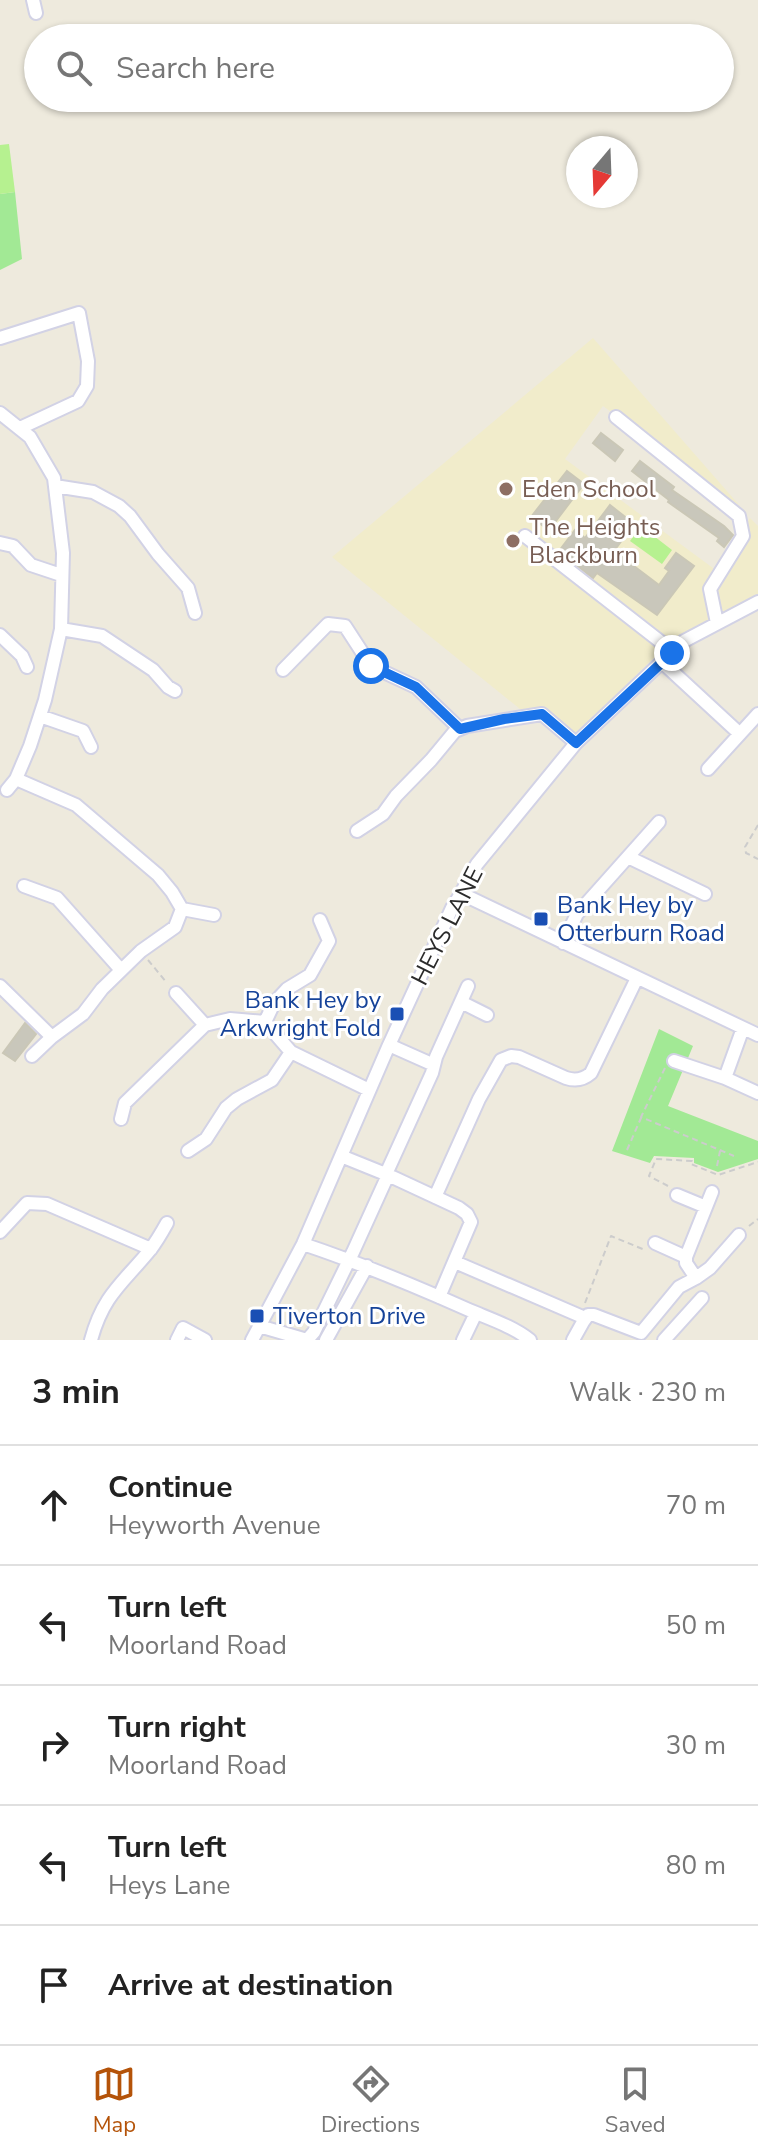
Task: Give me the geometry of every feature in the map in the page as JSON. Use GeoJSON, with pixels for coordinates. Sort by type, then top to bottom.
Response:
{"type":"FeatureCollection","features":[{"type":"Feature","properties":{"kind":"street"},"geometry":{"type":"LineString","coordinates":[[0,338],[79,313],[88,361],[87,386],[78,401],[20,428]]}},
{"type":"Feature","properties":{"kind":"street"},"geometry":{"type":"LineString","coordinates":[[0,413],[30,437],[54,478],[63,553],[61,629],[40,716],[16,779],[7,790]]}},
{"type":"Feature","properties":{"kind":"street"},"geometry":{"type":"LineString","coordinates":[[616,417],[739,516],[743,536],[710,589],[717,623]]}},
{"type":"Feature","properties":{"kind":"street"},"geometry":{"type":"LineString","coordinates":[[55,486],[93,492],[119,506],[188,588],[195,613]]}},
{"type":"Feature","properties":{"kind":"street"},"geometry":{"type":"LineString","coordinates":[[525,536],[666,646],[667,657],[740,734]]}},
{"type":"Feature","properties":{"kind":"street"},"geometry":{"type":"LineString","coordinates":[[0,543],[13,546],[31,565],[61,575]]}},
{"type":"Feature","properties":{"kind":"street","name":"HEYS LANE"},"geometry":{"type":"LineString","coordinates":[[252,1340],[303,1244],[389,1045],[452,908],[477,864],[576,743],[684,641],[758,602]]}},
{"type":"Feature","properties":{"kind":"street"},"geometry":{"type":"LineString","coordinates":[[283,670],[328,624],[345,626],[371,666],[416,687],[460,729]]}},
{"type":"Feature","properties":{"kind":"street"},"geometry":{"type":"LineString","coordinates":[[61,629],[102,636],[153,670],[175,691]]}},
{"type":"Feature","properties":{"kind":"street"},"geometry":{"type":"LineString","coordinates":[[0,635],[22,656],[27,667]]}},
{"type":"Feature","properties":{"kind":"street"},"geometry":{"type":"LineString","coordinates":[[357,831],[383,814],[455,731],[491,721],[542,714],[576,743]]}},
{"type":"Feature","properties":{"kind":"street"},"geometry":{"type":"LineString","coordinates":[[708,769],[758,714]]}},
{"type":"Feature","properties":{"kind":"street"},"geometry":{"type":"LineString","coordinates":[[40,716],[83,731],[91,747]]}},
{"type":"Feature","properties":{"kind":"street"},"geometry":{"type":"LineString","coordinates":[[16,779],[76,805],[158,875],[182,909],[214,915]]}},
{"type":"Feature","properties":{"kind":"street"},"geometry":{"type":"LineString","coordinates":[[563,943],[577,914],[659,822]]}},
{"type":"Feature","properties":{"kind":"street"},"geometry":{"type":"LineString","coordinates":[[628,857],[705,894]]}},
{"type":"Feature","properties":{"kind":"street"},"geometry":{"type":"LineString","coordinates":[[24,886],[57,898],[121,970]]}},
{"type":"Feature","properties":{"kind":"street"},"geometry":{"type":"LineString","coordinates":[[462,894],[758,1035]]}},
{"type":"Feature","properties":{"kind":"street"},"geometry":{"type":"LineString","coordinates":[[32,1056],[83,1014],[102,989],[141,951],[175,927],[182,909]]}},
{"type":"Feature","properties":{"kind":"street"},"geometry":{"type":"LineString","coordinates":[[265,1022],[274,1003],[287,989],[310,975],[322,956],[329,941],[320,920]]}},
{"type":"Feature","properties":{"kind":"street"},"geometry":{"type":"LineString","coordinates":[[435,1197],[479,1099],[501,1060],[519,1057],[572,1080],[585,1078],[591,1073],[637,978]]}},
{"type":"Feature","properties":{"kind":"street"},"geometry":{"type":"LineString","coordinates":[[0,986],[52,1037]]}},
{"type":"Feature","properties":{"kind":"street"},"geometry":{"type":"LineString","coordinates":[[259,1326],[307,1340],[314,1332],[387,1175],[468,986]]}},
{"type":"Feature","properties":{"kind":"street"},"geometry":{"type":"LineString","coordinates":[[176,993],[205,1025]]}},
{"type":"Feature","properties":{"kind":"street"},"geometry":{"type":"LineString","coordinates":[[461,1002],[487,1015]]}},
{"type":"Feature","properties":{"kind":"street"},"geometry":{"type":"LineString","coordinates":[[121,1119],[125,1103],[205,1025],[230,1019],[265,1022],[291,1052],[369,1090]]}},
{"type":"Feature","properties":{"kind":"street"},"geometry":{"type":"LineString","coordinates":[[725,1078],[743,1028]]}},
{"type":"Feature","properties":{"kind":"street"},"geometry":{"type":"LineString","coordinates":[[389,1045],[434,1065]]}},
{"type":"Feature","properties":{"kind":"street"},"geometry":{"type":"LineString","coordinates":[[188,1151],[206,1139],[226,1108],[272,1080],[291,1052]]}},
{"type":"Feature","properties":{"kind":"street"},"geometry":{"type":"LineString","coordinates":[[674,1061],[758,1093]]}},
{"type":"Feature","properties":{"kind":"street"},"geometry":{"type":"LineString","coordinates":[[341,1156],[467,1214],[471,1222],[439,1297]]}},
{"type":"Feature","properties":{"kind":"street"},"geometry":{"type":"LineString","coordinates":[[696,1278],[686,1263],[686,1257],[712,1192]]}},
{"type":"Feature","properties":{"kind":"street"},"geometry":{"type":"LineString","coordinates":[[677,1195],[706,1207]]}},
{"type":"Feature","properties":{"kind":"street"},"geometry":{"type":"LineString","coordinates":[[0,1232],[27,1203],[47,1204],[151,1249]]}},
{"type":"Feature","properties":{"kind":"street"},"geometry":{"type":"LineString","coordinates":[[91,1340],[98,1316],[116,1286],[151,1249],[167,1223]]}},
{"type":"Feature","properties":{"kind":"street"},"geometry":{"type":"LineString","coordinates":[[455,1262],[582,1317],[594,1315],[645,1336],[679,1287],[710,1268],[739,1235]]}},
{"type":"Feature","properties":{"kind":"street"},"geometry":{"type":"LineString","coordinates":[[655,1243],[686,1257]]}},
{"type":"Feature","properties":{"kind":"street"},"geometry":{"type":"LineString","coordinates":[[303,1244],[367,1266],[511,1328],[530,1340]]}},
{"type":"Feature","properties":{"kind":"street"},"geometry":{"type":"LineString","coordinates":[[326,1340],[367,1266]]}},
{"type":"Feature","properties":{"kind":"street"},"geometry":{"type":"LineString","coordinates":[[664,1340],[702,1298]]}},
{"type":"Feature","properties":{"kind":"street"},"geometry":{"type":"LineString","coordinates":[[463,1340],[476,1313]]}},
{"type":"Feature","properties":{"kind":"street"},"geometry":{"type":"LineString","coordinates":[[573,1340],[582,1317]]}},
{"type":"Feature","properties":{"kind":"street"},"geometry":{"type":"LineString","coordinates":[[177,1340],[183,1328],[205,1340]]}},
{"type":"Feature","properties":{"kind":"path"},"geometry":{"type":"LineString","coordinates":[[758,825],[745,847],[746,853],[758,859]]}},
{"type":"Feature","properties":{"kind":"path"},"geometry":{"type":"LineString","coordinates":[[141,951],[176,993]]}},
{"type":"Feature","properties":{"kind":"path"},"geometry":{"type":"LineString","coordinates":[[627,1150],[667,1064],[674,1061]]}},
{"type":"Feature","properties":{"kind":"path"},"geometry":{"type":"LineString","coordinates":[[641,1117],[734,1156]]}},
{"type":"Feature","properties":{"kind":"path"},"geometry":{"type":"LineString","coordinates":[[717,1166],[720,1150]]}},
{"type":"Feature","properties":{"kind":"path"},"geometry":{"type":"LineString","coordinates":[[677,1195],[671,1188],[649,1176],[656,1159],[692,1161],[691,1164],[718,1175],[758,1162]]}},
{"type":"Feature","properties":{"kind":"path"},"geometry":{"type":"LineString","coordinates":[[739,1235],[758,1219]]}},
{"type":"Feature","properties":{"kind":"path"},"geometry":{"type":"LineString","coordinates":[[582,1317],[611,1236],[646,1250],[655,1243]]}},
{"type":"Feature","properties":{"kind":"shaded area","name":"The Heights Blackburn"},"geometry":{"type":"Polygon","coordinates":[[[593,338],[740,506],[603,406],[565,459],[717,571],[750,518],[758,526],[758,595],[666,646],[575,734],[520,709],[332,557],[593,338]]]}},
{"type":"Feature","properties":{"kind":"green space"},"geometry":{"type":"Polygon","coordinates":[[[9,144],[15,192],[0,194],[0,145],[9,144]]]}},
{"type":"Feature","properties":{"kind":"green space"},"geometry":{"type":"Polygon","coordinates":[[[15,192],[22,259],[0,270],[0,194],[15,192]]]}},
{"type":"Feature","properties":{"kind":"green space"},"geometry":{"type":"Polygon","coordinates":[[[641,526],[672,550],[662,564],[630,541],[641,526]]]}},
{"type":"Feature","properties":{"kind":"green space"},"geometry":{"type":"Polygon","coordinates":[[[659,1029],[693,1046],[668,1106],[758,1141],[758,1159],[718,1172],[694,1163],[694,1158],[654,1156],[650,1163],[612,1151],[659,1029]]]}},
{"type":"Feature","properties":{"kind":"building"},"geometry":{"type":"Polygon","coordinates":[[[601,433],[623,450],[615,461],[593,443],[601,433]]]}},
{"type":"Feature","properties":{"kind":"building"},"geometry":{"type":"Polygon","coordinates":[[[640,461],[674,487],[672,490],[733,535],[724,547],[717,541],[719,538],[668,502],[632,471],[640,461]]]}},
{"type":"Feature","properties":{"kind":"building"},"geometry":{"type":"Polygon","coordinates":[[[567,471],[584,484],[549,530],[531,517],[567,471]]]}},
{"type":"Feature","properties":{"kind":"building"},"geometry":{"type":"Polygon","coordinates":[[[610,505],[634,524],[614,551],[659,585],[669,571],[665,568],[676,553],[694,566],[657,615],[597,573],[593,578],[559,551],[575,530],[585,538],[610,505]]]}},
{"type":"Feature","properties":{"kind":"building"},"geometry":{"type":"Polygon","coordinates":[[[25,1023],[36,1034],[15,1061],[3,1053],[25,1023]]]}},
{"type":"Feature","properties":{"kind":"place","name":"Eden School"},"geometry":{"type":"Point","coordinates":[506,489]}},
{"type":"Feature","properties":{"kind":"place","name":"The Heights Blackburn"},"geometry":{"type":"Point","coordinates":[513,541]}},
{"type":"Feature","properties":{"kind":"place","name":"Bank Hey by Otterburn Road"},"geometry":{"type":"Point","coordinates":[541,919]}},
{"type":"Feature","properties":{"kind":"place","name":"Bank Hey by Arkwright Fold"},"geometry":{"type":"Point","coordinates":[397,1014]}},
{"type":"Feature","properties":{"kind":"place","name":"Tiverton Drive"},"geometry":{"type":"Point","coordinates":[257,1316]}},
{"type":"Feature","properties":{"kind":"route"},"geometry":{"type":"LineString","coordinates":[[371,666],[416,687],[460,729],[542,714],[576,743],[672,653]]}}]}
